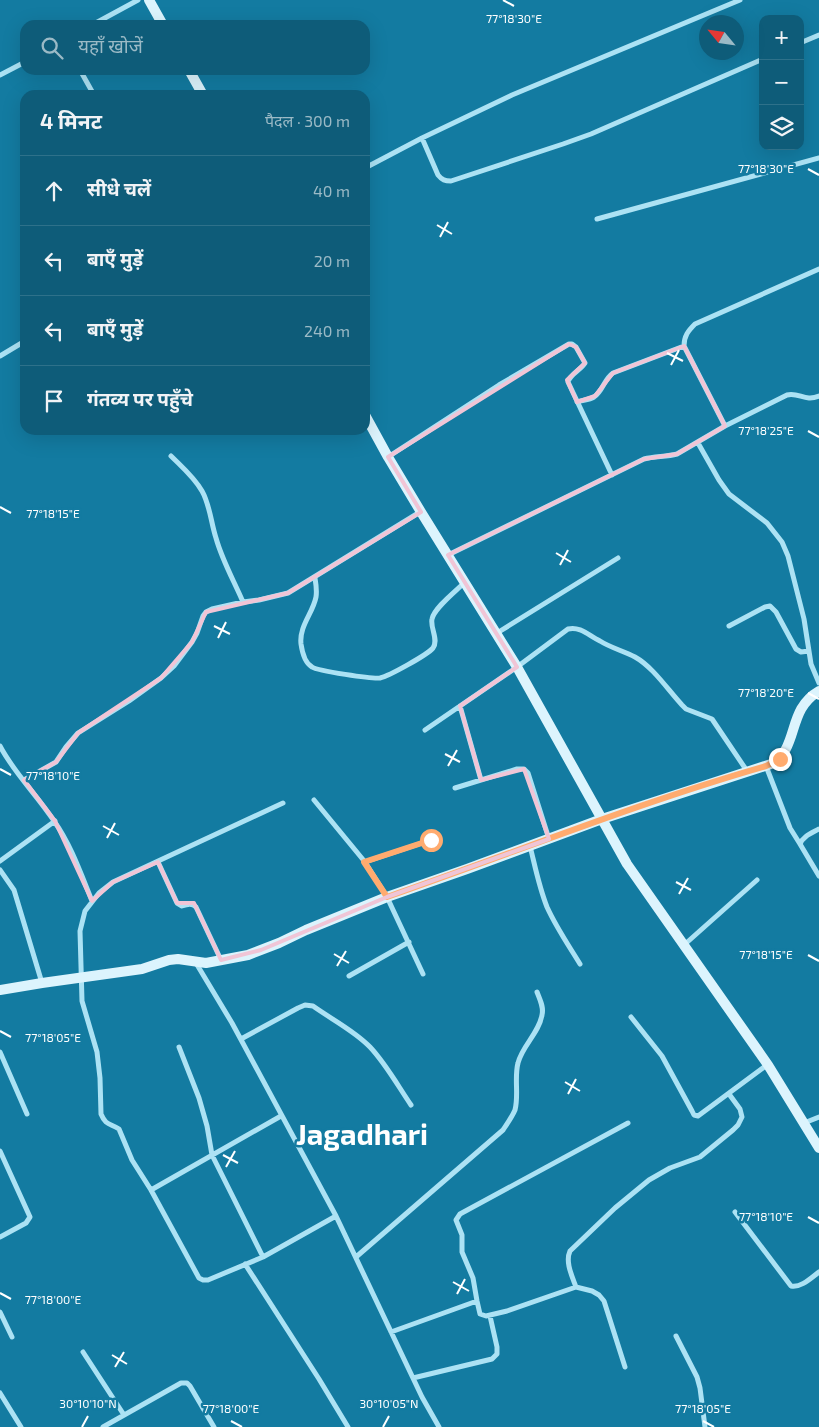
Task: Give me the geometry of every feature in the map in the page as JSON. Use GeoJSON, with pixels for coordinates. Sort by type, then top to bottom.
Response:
{"type":"FeatureCollection","features":[{"type":"Feature","properties":{"kind":"street"},"geometry":{"type":"LineString","coordinates":[[101,20],[138,0]]}},
{"type":"Feature","properties":{"kind":"street"},"geometry":{"type":"LineString","coordinates":[[149,0],[160,20]]}},
{"type":"Feature","properties":{"kind":"street"},"geometry":{"type":"LineString","coordinates":[[370,165],[512,95],[740,0]]}},
{"type":"Feature","properties":{"kind":"street"},"geometry":{"type":"LineString","coordinates":[[804,41],[819,35]]}},
{"type":"Feature","properties":{"kind":"street"},"geometry":{"type":"LineString","coordinates":[[422,138],[441,179],[451,181],[591,134],[761,60]]}},
{"type":"Feature","properties":{"kind":"street"},"geometry":{"type":"LineString","coordinates":[[0,75],[20,65]]}},
{"type":"Feature","properties":{"kind":"street"},"geometry":{"type":"LineString","coordinates":[[83,75],[91,90]]}},
{"type":"Feature","properties":{"kind":"street"},"geometry":{"type":"LineString","coordinates":[[192,75],[200,90]]}},
{"type":"Feature","properties":{"kind":"street"},"geometry":{"type":"LineString","coordinates":[[597,219],[819,158]]}},
{"type":"Feature","properties":{"kind":"street"},"geometry":{"type":"LineString","coordinates":[[725,426],[684,346],[684,339],[688,331],[695,324],[819,269]]}},
{"type":"Feature","properties":{"kind":"street"},"geometry":{"type":"LineString","coordinates":[[0,356],[20,344]]}},
{"type":"Feature","properties":{"kind":"street"},"geometry":{"type":"LineString","coordinates":[[388,457],[499,385],[572,344],[576,347],[585,363],[568,382],[612,475]]}},
{"type":"Feature","properties":{"kind":"street"},"geometry":{"type":"LineString","coordinates":[[577,402],[595,396],[606,379],[613,373],[684,346]]}},
{"type":"Feature","properties":{"kind":"street"},"geometry":{"type":"LineString","coordinates":[[448,555],[644,459],[677,454],[725,426],[787,395],[792,394],[810,398],[819,396]]}},
{"type":"Feature","properties":{"kind":"street"},"geometry":{"type":"LineString","coordinates":[[370,424],[421,512],[517,667],[627,864],[768,1064],[819,1148]]}},
{"type":"Feature","properties":{"kind":"street"},"geometry":{"type":"LineString","coordinates":[[698,443],[729,494],[767,523],[782,542],[788,556],[804,619],[811,664],[819,683]]}},
{"type":"Feature","properties":{"kind":"street"},"geometry":{"type":"LineString","coordinates":[[171,456],[203,492],[219,549],[243,602]]}},
{"type":"Feature","properties":{"kind":"street"},"geometry":{"type":"LineString","coordinates":[[24,780],[56,762],[78,733],[129,701],[160,678],[192,642],[202,616],[206,612],[212,609],[288,593],[421,512]]}},
{"type":"Feature","properties":{"kind":"street"},"geometry":{"type":"LineString","coordinates":[[497,633],[618,558]]}},
{"type":"Feature","properties":{"kind":"street"},"geometry":{"type":"LineString","coordinates":[[315,578],[316,598],[301,635],[301,644],[308,663],[316,670],[374,679],[388,675],[434,648],[432,617],[438,608],[465,582]]}},
{"type":"Feature","properties":{"kind":"street"},"geometry":{"type":"LineString","coordinates":[[729,626],[764,607],[770,606],[776,612],[796,649],[800,652],[809,651]]}},
{"type":"Feature","properties":{"kind":"street"},"geometry":{"type":"LineString","coordinates":[[425,730],[517,667],[568,629],[574,628],[635,657],[686,709],[712,719],[747,772]]}},
{"type":"Feature","properties":{"kind":"street"},"geometry":{"type":"LineString","coordinates":[[0,990],[142,969],[169,960],[213,962],[248,955],[387,897],[602,819],[766,766],[780,759],[789,744],[800,710],[819,691]]}},
{"type":"Feature","properties":{"kind":"street"},"geometry":{"type":"LineString","coordinates":[[460,706],[481,780]]}},
{"type":"Feature","properties":{"kind":"street"},"geometry":{"type":"LineString","coordinates":[[0,746],[8,760],[55,821],[70,848],[92,901]]}},
{"type":"Feature","properties":{"kind":"street"},"geometry":{"type":"LineString","coordinates":[[766,766],[790,828],[819,876]]}},
{"type":"Feature","properties":{"kind":"street"},"geometry":{"type":"LineString","coordinates":[[455,788],[517,769],[524,769],[528,773],[549,839]]}},
{"type":"Feature","properties":{"kind":"street"},"geometry":{"type":"LineString","coordinates":[[314,800],[364,862],[387,897],[423,974]]}},
{"type":"Feature","properties":{"kind":"street"},"geometry":{"type":"LineString","coordinates":[[283,803],[113,882],[92,901],[85,911],[80,931],[82,1001],[97,1052],[102,1114],[105,1122],[119,1129],[132,1160],[152,1190],[199,1278],[208,1280],[263,1257],[336,1216]]}},
{"type":"Feature","properties":{"kind":"street"},"geometry":{"type":"LineString","coordinates":[[0,861],[55,821]]}},
{"type":"Feature","properties":{"kind":"street"},"geometry":{"type":"LineString","coordinates":[[800,844],[801,840],[819,829]]}},
{"type":"Feature","properties":{"kind":"street"},"geometry":{"type":"LineString","coordinates":[[364,862],[431,840]]}},
{"type":"Feature","properties":{"kind":"street"},"geometry":{"type":"LineString","coordinates":[[530,846],[547,906],[580,964]]}},
{"type":"Feature","properties":{"kind":"street"},"geometry":{"type":"LineString","coordinates":[[158,862],[178,903],[182,906],[194,905],[196,908],[221,960]]}},
{"type":"Feature","properties":{"kind":"street"},"geometry":{"type":"LineString","coordinates":[[0,870],[14,890],[42,983]]}},
{"type":"Feature","properties":{"kind":"street"},"geometry":{"type":"LineString","coordinates":[[684,946],[757,880]]}},
{"type":"Feature","properties":{"kind":"street"},"geometry":{"type":"LineString","coordinates":[[349,976],[409,942]]}},
{"type":"Feature","properties":{"kind":"street"},"geometry":{"type":"LineString","coordinates":[[196,962],[241,1039],[336,1216],[422,1397],[439,1427]]}},
{"type":"Feature","properties":{"kind":"street"},"geometry":{"type":"LineString","coordinates":[[356,1257],[503,1130],[514,1112],[518,1063],[542,1016],[543,1009],[537,992]]}},
{"type":"Feature","properties":{"kind":"street"},"geometry":{"type":"LineString","coordinates":[[241,1039],[298,1008],[306,1005],[313,1006],[370,1046],[411,1105]]}},
{"type":"Feature","properties":{"kind":"street"},"geometry":{"type":"LineString","coordinates":[[631,1017],[662,1056],[694,1115],[698,1116],[704,1113],[768,1064]]}},
{"type":"Feature","properties":{"kind":"street"},"geometry":{"type":"LineString","coordinates":[[179,1047],[199,1098],[207,1126],[212,1155],[263,1257]]}},
{"type":"Feature","properties":{"kind":"street"},"geometry":{"type":"LineString","coordinates":[[0,1052],[26,1114]]}},
{"type":"Feature","properties":{"kind":"street"},"geometry":{"type":"LineString","coordinates":[[576,1287],[568,1261],[570,1251],[615,1208],[643,1185],[670,1168],[700,1157],[733,1130],[742,1117],[740,1109],[729,1094]]}},
{"type":"Feature","properties":{"kind":"street"},"geometry":{"type":"LineString","coordinates":[[152,1190],[281,1116]]}},
{"type":"Feature","properties":{"kind":"street"},"geometry":{"type":"LineString","coordinates":[[804,1123],[819,1117]]}},
{"type":"Feature","properties":{"kind":"street"},"geometry":{"type":"LineString","coordinates":[[625,1367],[604,1301],[592,1291],[576,1287],[490,1316],[480,1314],[473,1278],[462,1252],[462,1235],[457,1223],[457,1217],[628,1123]]}},
{"type":"Feature","properties":{"kind":"street"},"geometry":{"type":"LineString","coordinates":[[0,1151],[30,1217],[26,1223],[0,1237]]}},
{"type":"Feature","properties":{"kind":"street"},"geometry":{"type":"LineString","coordinates":[[735,1212],[790,1286],[794,1288],[801,1285],[819,1272]]}},
{"type":"Feature","properties":{"kind":"street"},"geometry":{"type":"LineString","coordinates":[[246,1264],[348,1427]]}},
{"type":"Feature","properties":{"kind":"street"},"geometry":{"type":"LineString","coordinates":[[391,1332],[477,1301]]}},
{"type":"Feature","properties":{"kind":"street"},"geometry":{"type":"LineString","coordinates":[[0,1312],[12,1337]]}},
{"type":"Feature","properties":{"kind":"street"},"geometry":{"type":"LineString","coordinates":[[413,1378],[492,1359],[497,1354],[497,1347],[490,1316]]}},
{"type":"Feature","properties":{"kind":"street"},"geometry":{"type":"LineString","coordinates":[[676,1336],[697,1377],[702,1397],[705,1427]]}},
{"type":"Feature","properties":{"kind":"street"},"geometry":{"type":"LineString","coordinates":[[83,1352],[124,1415]]}},
{"type":"Feature","properties":{"kind":"street"},"geometry":{"type":"LineString","coordinates":[[103,1427],[184,1382],[190,1386],[214,1427]]}},
{"type":"Feature","properties":{"kind":"street"},"geometry":{"type":"LineString","coordinates":[[0,1393],[21,1427]]}},
{"type":"Feature","properties":{"kind":"highlighted area"},"geometry":{"type":"Polygon","coordinates":[[[569,344],[576,347],[585,363],[567,380],[577,402],[595,396],[613,373],[684,346],[725,426],[677,454],[644,459],[448,555],[517,667],[460,706],[481,780],[524,769],[549,839],[387,897],[261,950],[221,960],[194,903],[177,903],[158,862],[113,882],[92,901],[55,821],[24,780],[56,762],[78,733],[161,678],[192,642],[206,612],[288,593],[421,512],[388,457],[569,344]]]}},
{"type":"Feature","properties":{"kind":"district","name":"Jagadhari"},"geometry":{"type":"Point","coordinates":[362,1135]}},
{"type":"Feature","properties":{"kind":"route"},"geometry":{"type":"LineString","coordinates":[[431,840],[364,862],[387,897],[602,819],[766,766],[780,759]]}}]}
